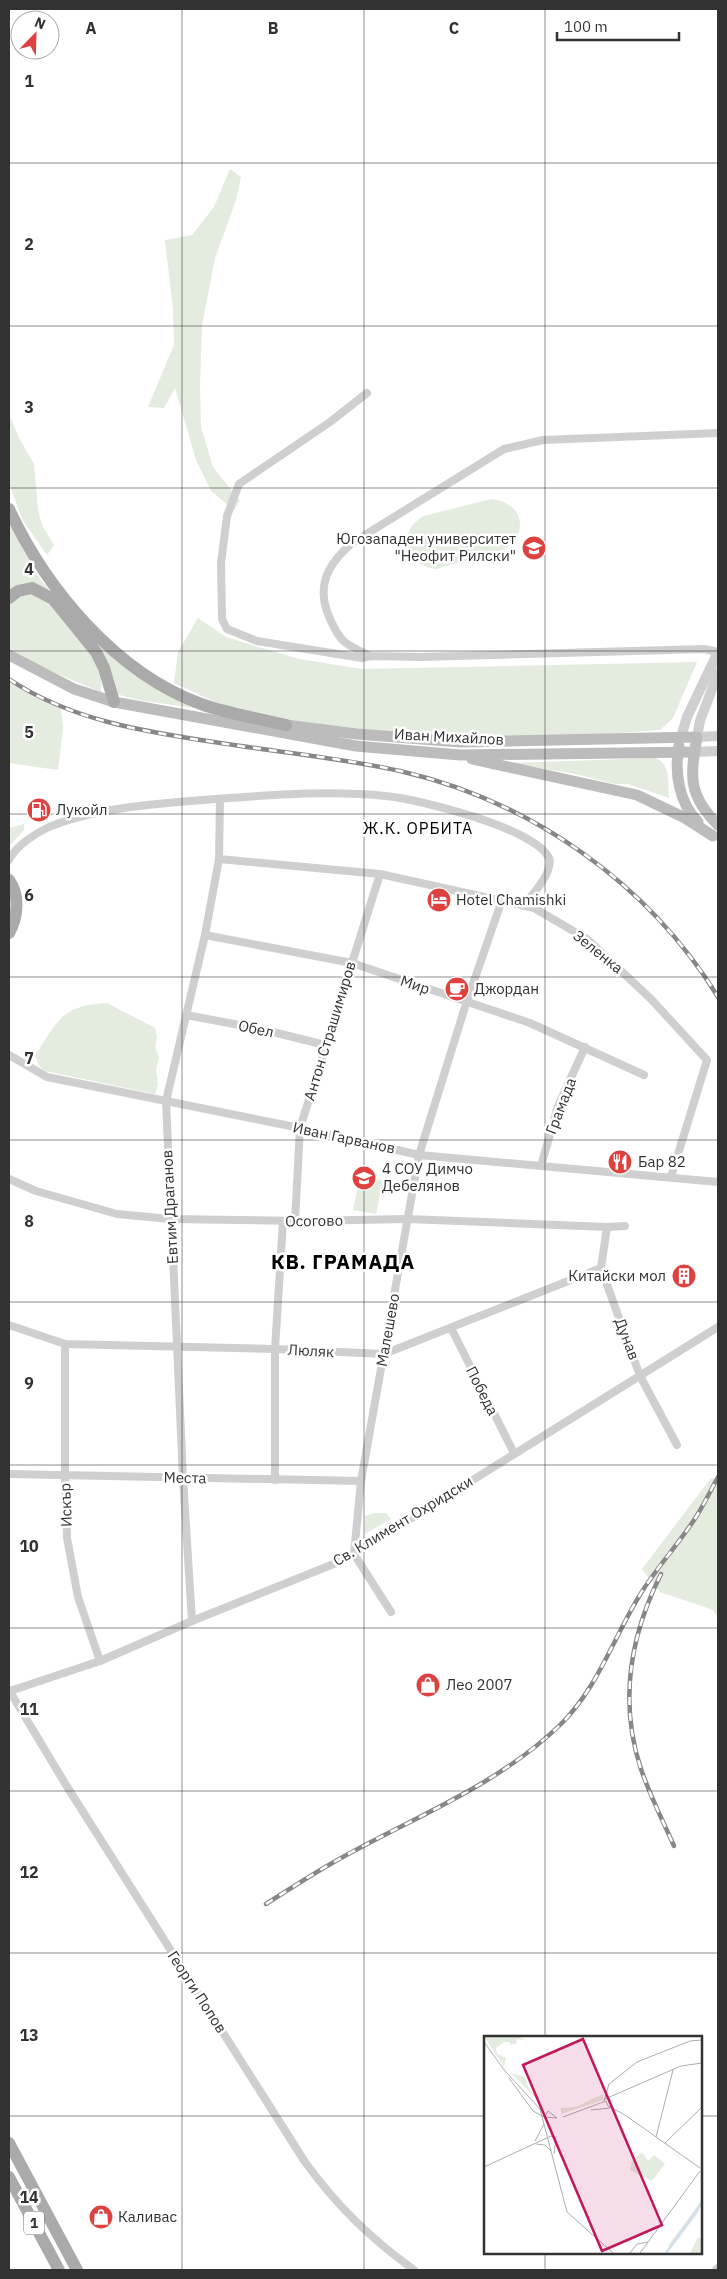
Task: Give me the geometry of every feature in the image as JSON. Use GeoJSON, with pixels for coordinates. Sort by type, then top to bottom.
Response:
{"type":"FeatureCollection","features":[{"type":"Feature","properties":{"kind":"main road"},"geometry":{"type":"LineString","coordinates":[[9,510],[28,548],[56,588],[98,636],[127,662],[163,686],[200,704],[286,724]]}},
{"type":"Feature","properties":{"kind":"main road"},"geometry":{"type":"LineString","coordinates":[[9,598],[18,591],[32,588],[53,600],[101,660],[114,702]]}},
{"type":"Feature","properties":{"kind":"main road","name":"Иван Михайлов"},"geometry":{"type":"LineString","coordinates":[[9,655],[74,689],[114,702],[356,746],[460,755],[694,752]]}},
{"type":"Feature","properties":{"kind":"main road","name":"Иван Михайлов"},"geometry":{"type":"LineString","coordinates":[[182,714],[286,724],[357,734],[460,742],[697,737]]}},
{"type":"Feature","properties":{"kind":"main road"},"geometry":{"type":"LineString","coordinates":[[681,737],[678,753],[681,793],[686,808],[717,834]]}},
{"type":"Feature","properties":{"kind":"main road"},"geometry":{"type":"LineString","coordinates":[[697,737],[692,780],[694,791],[717,834]]}},
{"type":"Feature","properties":{"kind":"main road"},"geometry":{"type":"LineString","coordinates":[[460,755],[487,764],[588,783],[637,796],[717,834]]}},
{"type":"Feature","properties":{"kind":"main road"},"geometry":{"type":"LineString","coordinates":[[9,880],[16,893],[14,921],[9,933]]}},
{"type":"Feature","properties":{"kind":"main road"},"geometry":{"type":"LineString","coordinates":[[9,921],[16,907]]}},
{"type":"Feature","properties":{"kind":"main road","name":"1"},"geometry":{"type":"LineString","coordinates":[[9,2143],[77,2270]]}},
{"type":"Feature","properties":{"kind":"main road","name":"1"},"geometry":{"type":"LineString","coordinates":[[9,2176],[59,2270]]}},
{"type":"Feature","properties":{"kind":"street"},"geometry":{"type":"LineString","coordinates":[[367,393],[330,422],[239,484],[227,516],[221,563],[222,619],[227,628],[256,641],[345,657],[362,658],[370,656],[421,657],[704,649],[718,652],[687,717],[681,737]]}},
{"type":"Feature","properties":{"kind":"street"},"geometry":{"type":"LineString","coordinates":[[370,656],[340,638],[324,608],[324,584],[329,569],[352,543],[504,449],[543,440],[718,433]]}},
{"type":"Feature","properties":{"kind":"street"},"geometry":{"type":"LineString","coordinates":[[697,737],[700,721],[718,674]]}},
{"type":"Feature","properties":{"kind":"street","name":"Иван Михайлов"},"geometry":{"type":"LineString","coordinates":[[697,737],[718,736]]}},
{"type":"Feature","properties":{"kind":"street","name":"Иван Михайлов"},"geometry":{"type":"LineString","coordinates":[[694,752],[718,751]]}},
{"type":"Feature","properties":{"kind":"street"},"geometry":{"type":"LineString","coordinates":[[9,860],[35,834],[50,827],[122,808],[220,799],[322,794],[386,796],[470,814],[528,840],[542,849],[548,857],[549,866],[542,882],[530,899],[522,905]]}},
{"type":"Feature","properties":{"kind":"street","name":"Евтим Драганов"},"geometry":{"type":"LineString","coordinates":[[192,1621],[170,1219],[166,1101],[205,935],[219,859],[220,799]]}},
{"type":"Feature","properties":{"kind":"street","name":"Зеленка"},"geometry":{"type":"LineString","coordinates":[[219,859],[380,874],[502,900],[534,908],[587,939],[645,993],[707,1060],[670,1177]]}},
{"type":"Feature","properties":{"kind":"street","name":"Антон Страшимиров"},"geometry":{"type":"LineString","coordinates":[[295,1221],[300,1128],[380,874]]}},
{"type":"Feature","properties":{"kind":"street","name":"Малешево"},"geometry":{"type":"LineString","coordinates":[[354,1554],[361,1481],[419,1155],[502,900]]}},
{"type":"Feature","properties":{"kind":"street","name":"Мир"},"geometry":{"type":"LineString","coordinates":[[205,935],[352,963],[530,1023],[644,1075]]}},
{"type":"Feature","properties":{"kind":"street","name":"Обел"},"geometry":{"type":"LineString","coordinates":[[186,1015],[261,1029],[325,1045]]}},
{"type":"Feature","properties":{"kind":"street","name":"Грамада"},"geometry":{"type":"LineString","coordinates":[[540,1166],[558,1106],[584,1047]]}},
{"type":"Feature","properties":{"kind":"street","name":"Иван Гарванов"},"geometry":{"type":"LineString","coordinates":[[9,1055],[46,1077],[300,1128],[419,1155],[718,1182]]}},
{"type":"Feature","properties":{"kind":"street","name":"Осогово"},"geometry":{"type":"LineString","coordinates":[[9,1179],[36,1192],[117,1214],[170,1219],[283,1221],[408,1219],[607,1227],[625,1226]]}},
{"type":"Feature","properties":{"kind":"street"},"geometry":{"type":"LineString","coordinates":[[274,1480],[275,1349],[283,1221]]}},
{"type":"Feature","properties":{"kind":"street"},"geometry":{"type":"LineString","coordinates":[[600,1268],[607,1227]]}},
{"type":"Feature","properties":{"kind":"street","name":"Люляк"},"geometry":{"type":"LineString","coordinates":[[9,1325],[65,1344],[275,1349],[384,1354],[600,1268]]}},
{"type":"Feature","properties":{"kind":"street","name":"Дунав"},"geometry":{"type":"LineString","coordinates":[[600,1268],[640,1376],[677,1445]]}},
{"type":"Feature","properties":{"kind":"street","name":"Св. Климент Охридски"},"geometry":{"type":"LineString","coordinates":[[9,1690],[100,1661],[192,1621],[346,1560],[514,1453],[718,1327]]}},
{"type":"Feature","properties":{"kind":"street","name":"Победа"},"geometry":{"type":"LineString","coordinates":[[450,1328],[514,1453]]}},
{"type":"Feature","properties":{"kind":"street","name":"Искър"},"geometry":{"type":"LineString","coordinates":[[65,1344],[67,1538],[78,1597],[100,1661]]}},
{"type":"Feature","properties":{"kind":"street","name":"Места"},"geometry":{"type":"LineString","coordinates":[[9,1474],[361,1481]]}},
{"type":"Feature","properties":{"kind":"street"},"geometry":{"type":"LineString","coordinates":[[354,1554],[391,1612]]}},
{"type":"Feature","properties":{"kind":"street","name":"Георги Попов"},"geometry":{"type":"LineString","coordinates":[[9,1690],[62,1778],[305,2162],[334,2200],[357,2225],[414,2270]]}},
{"type":"Feature","properties":{"kind":"shaded area"},"geometry":{"type":"Polygon","coordinates":[[[230,169],[241,177],[236,200],[215,258],[202,325],[200,385],[201,427],[213,467],[240,501],[234,510],[211,491],[196,460],[175,388],[164,408],[148,407],[174,345],[173,309],[165,240],[192,235],[214,207],[230,169]]]}},
{"type":"Feature","properties":{"kind":"shaded area"},"geometry":{"type":"Polygon","coordinates":[[[9,414],[19,438],[34,464],[38,510],[42,525],[54,545],[47,555],[22,519],[9,483],[9,414]]]}},
{"type":"Feature","properties":{"kind":"shaded area"},"geometry":{"type":"Polygon","coordinates":[[[491,499],[502,501],[511,506],[520,520],[517,536],[503,550],[436,569],[425,566],[411,555],[407,539],[409,530],[424,516],[491,499]]]}},
{"type":"Feature","properties":{"kind":"shaded area"},"geometry":{"type":"Polygon","coordinates":[[[9,522],[40,579],[63,606],[195,708],[144,701],[115,694],[112,686],[47,590],[9,591],[9,522]]]}},
{"type":"Feature","properties":{"kind":"shaded area"},"geometry":{"type":"Polygon","coordinates":[[[23,592],[38,593],[94,655],[101,677],[101,692],[48,670],[9,649],[9,604],[23,592]]]}},
{"type":"Feature","properties":{"kind":"shaded area"},"geometry":{"type":"Polygon","coordinates":[[[198,618],[226,637],[299,659],[362,669],[697,662],[673,718],[660,730],[579,736],[472,737],[376,732],[240,714],[174,683],[178,652],[198,618]]]}},
{"type":"Feature","properties":{"kind":"shaded area"},"geometry":{"type":"Polygon","coordinates":[[[9,682],[61,709],[63,728],[58,770],[9,763],[9,682]]]}},
{"type":"Feature","properties":{"kind":"shaded area"},"geometry":{"type":"Polygon","coordinates":[[[655,758],[664,764],[666,769],[669,798],[628,784],[615,784],[575,774],[510,763],[655,758]]]}},
{"type":"Feature","properties":{"kind":"shaded area"},"geometry":{"type":"Polygon","coordinates":[[[24,824],[24,830],[9,846],[9,828],[24,824]]]}},
{"type":"Feature","properties":{"kind":"shaded area"},"geometry":{"type":"Polygon","coordinates":[[[107,1003],[155,1028],[157,1037],[155,1047],[159,1057],[156,1070],[158,1084],[155,1094],[45,1071],[39,1066],[35,1056],[49,1033],[62,1017],[80,1007],[107,1003]]]}},
{"type":"Feature","properties":{"kind":"shaded area"},"geometry":{"type":"Polygon","coordinates":[[[360,1176],[383,1181],[376,1214],[353,1210],[360,1176]]]}},
{"type":"Feature","properties":{"kind":"shaded area"},"geometry":{"type":"Polygon","coordinates":[[[711,1478],[718,1479],[718,1618],[713,1610],[660,1592],[642,1569],[711,1478]]]}},
{"type":"Feature","properties":{"kind":"shaded area"},"geometry":{"type":"Polygon","coordinates":[[[374,1513],[386,1513],[391,1519],[365,1534],[365,1516],[374,1513]]]}},
{"type":"Feature","properties":{"kind":"railway"},"geometry":{"type":"LineString","coordinates":[[9,679],[58,705],[110,723],[220,743],[378,766],[448,785],[495,803],[540,826],[582,852],[621,883],[657,918],[690,956],[718,997]]}},
{"type":"Feature","properties":{"kind":"railway"},"geometry":{"type":"LineString","coordinates":[[266,1904],[334,1862],[451,1801],[508,1767],[560,1725],[574,1710],[596,1677],[643,1590],[696,1517],[718,1477]]}},
{"type":"Feature","properties":{"kind":"railway"},"geometry":{"type":"LineString","coordinates":[[661,1574],[650,1597],[635,1646],[629,1695],[630,1719],[641,1769],[652,1799],[674,1846]]}},
{"type":"Feature","properties":{"kind":"place","name":"Югозападен университет \"Неофит Рилски\""},"geometry":{"type":"Point","coordinates":[534,548]}},
{"type":"Feature","properties":{"kind":"place","name":"Лукойл"},"geometry":{"type":"Point","coordinates":[39,810]}},
{"type":"Feature","properties":{"kind":"place","name":"Hotel Chamishki"},"geometry":{"type":"Point","coordinates":[439,900]}},
{"type":"Feature","properties":{"kind":"place","name":"Джордан"},"geometry":{"type":"Point","coordinates":[457,989]}},
{"type":"Feature","properties":{"kind":"place","name":"Бар 82"},"geometry":{"type":"Point","coordinates":[620,1162]}},
{"type":"Feature","properties":{"kind":"place","name":"4 СОУ Димчо Дебелянов"},"geometry":{"type":"Point","coordinates":[364,1178]}},
{"type":"Feature","properties":{"kind":"place","name":"Китайски мол"},"geometry":{"type":"Point","coordinates":[684,1276]}},
{"type":"Feature","properties":{"kind":"place","name":"Лео 2007"},"geometry":{"type":"Point","coordinates":[428,1685]}},
{"type":"Feature","properties":{"kind":"place","name":"Каливас"},"geometry":{"type":"Point","coordinates":[101,2217]}},
{"type":"Feature","properties":{"kind":"district","name":"Ж.К. ОРБИТА"},"geometry":{"type":"Point","coordinates":[418,828]}},
{"type":"Feature","properties":{"kind":"district","name":"КВ. ГРАМАДА"},"geometry":{"type":"Point","coordinates":[343,1262]}}]}
